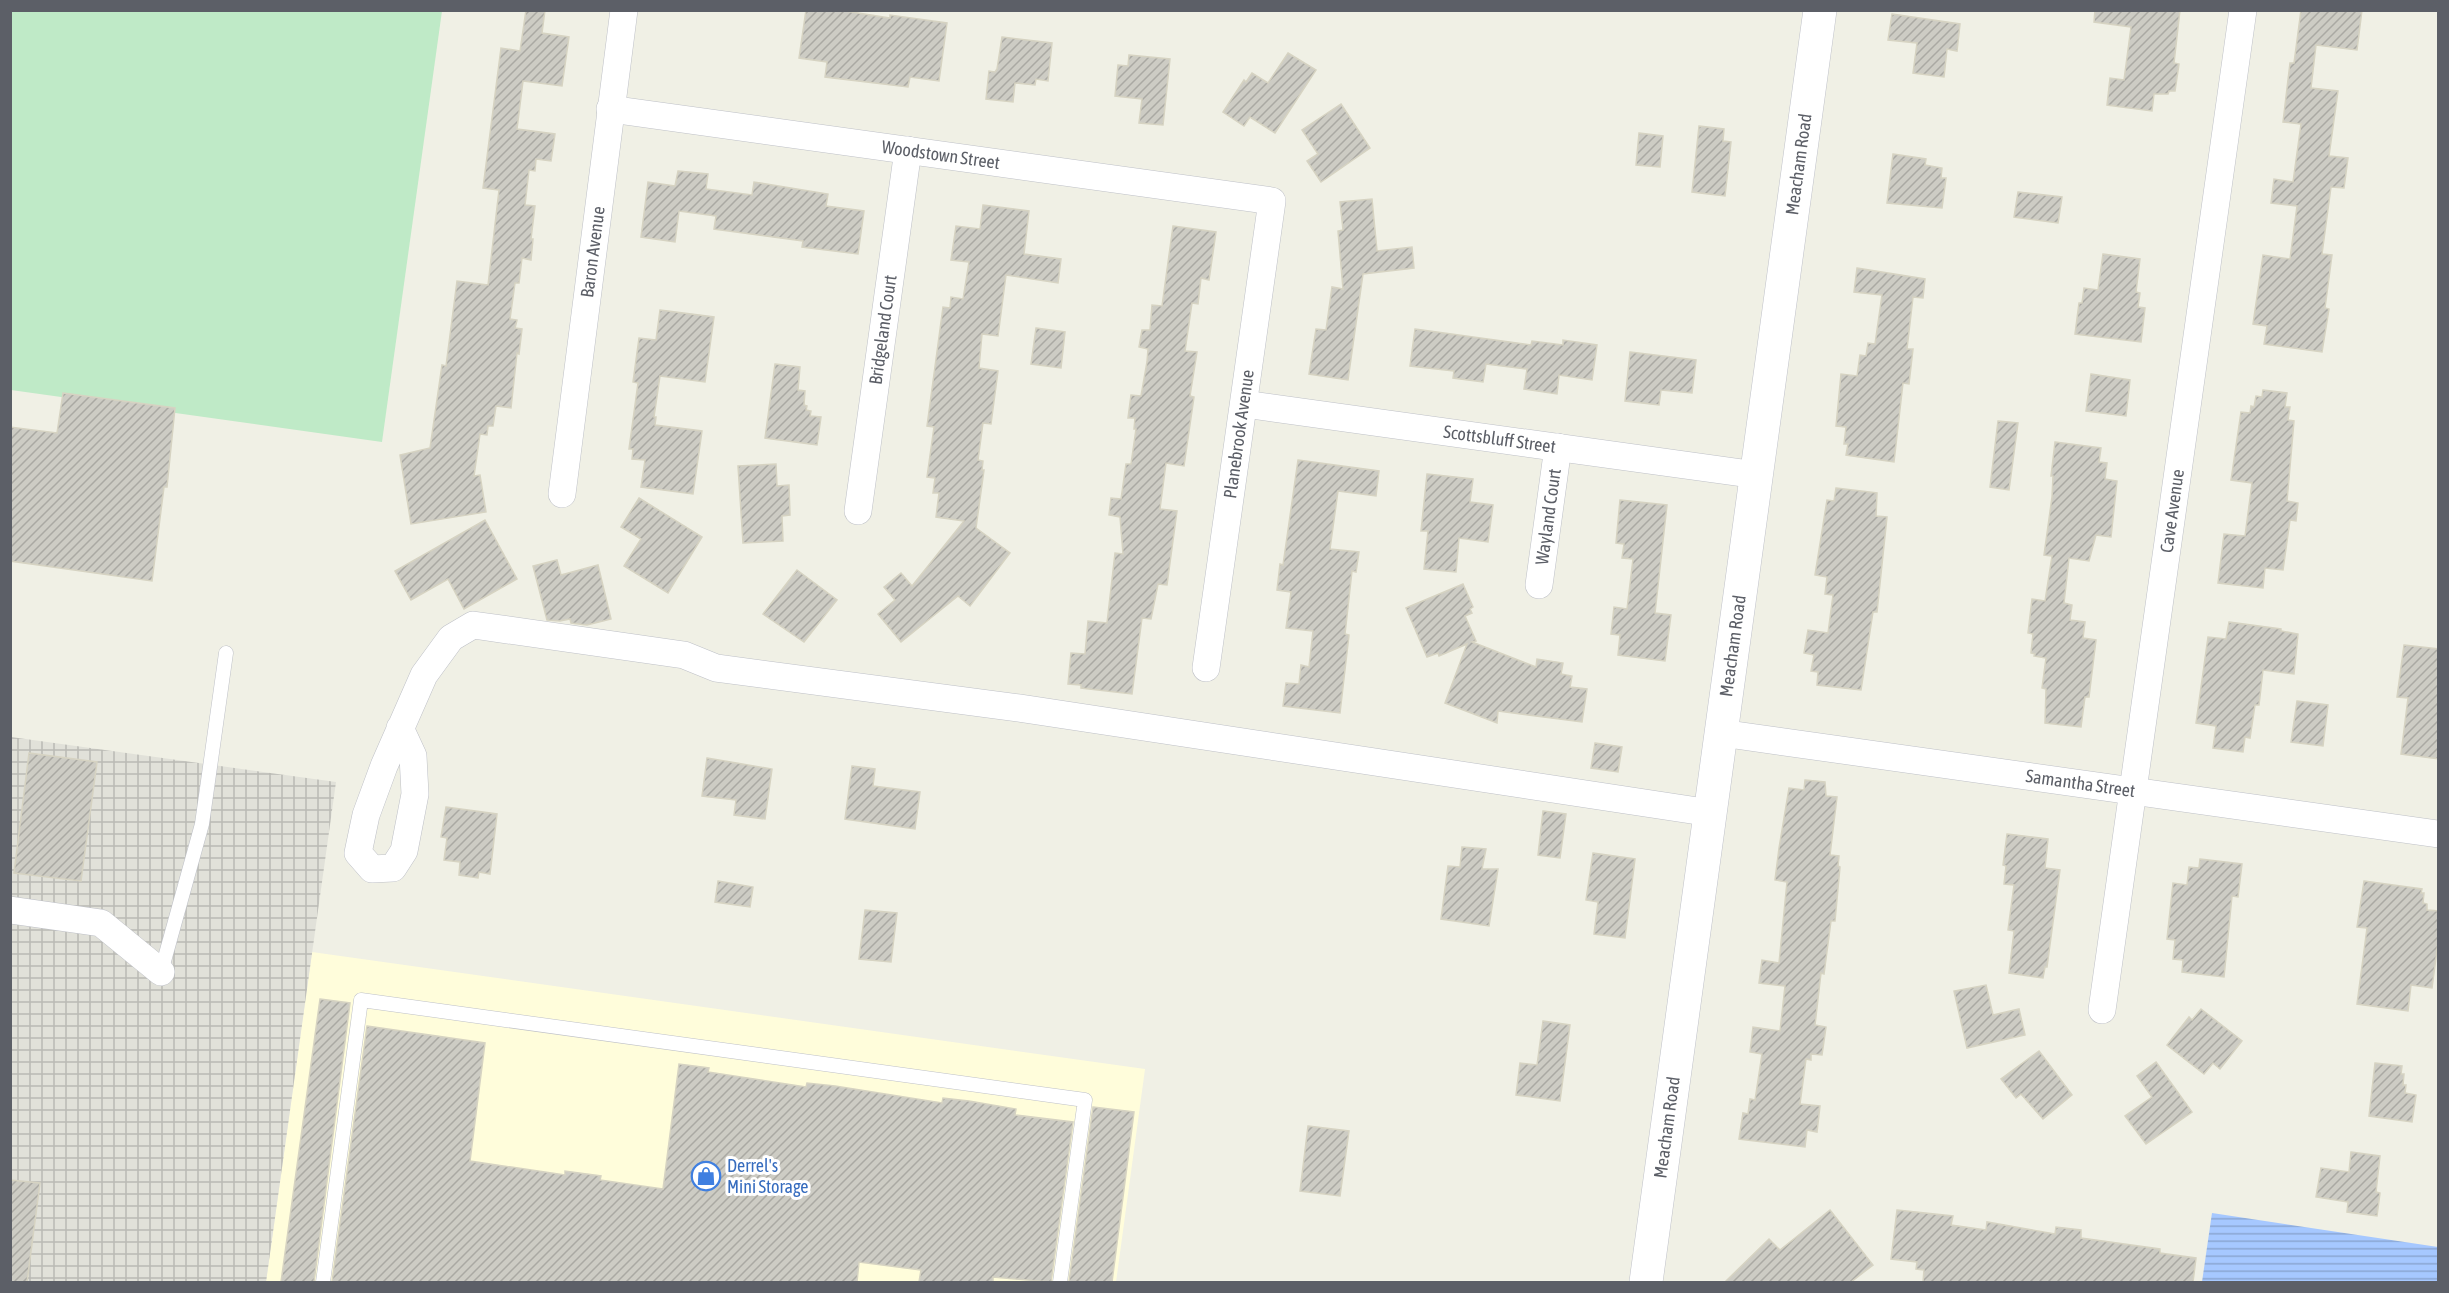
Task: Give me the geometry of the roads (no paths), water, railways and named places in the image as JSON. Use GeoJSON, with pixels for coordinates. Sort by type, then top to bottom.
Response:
{"type":"FeatureCollection","features":[{"type":"Feature","properties":{"kind":"street","name":"Baron Avenue"},"geometry":{"type":"LineString","coordinates":[[562,494],[624,10]]}},
{"type":"Feature","properties":{"kind":"street","name":"Meacham Road"},"geometry":{"type":"LineString","coordinates":[[1646,1282],[1820,10]]}},
{"type":"Feature","properties":{"kind":"street","name":"Cave Avenue"},"geometry":{"type":"LineString","coordinates":[[2102,1010],[2243,10]]}},
{"type":"Feature","properties":{"kind":"street","name":"Woodstown Street"},"geometry":{"type":"LineString","coordinates":[[610,109],[1272,201]]}},
{"type":"Feature","properties":{"kind":"street","name":"Bridgeland Court"},"geometry":{"type":"LineString","coordinates":[[858,511],[908,150]]}},
{"type":"Feature","properties":{"kind":"street","name":"Planebrook Avenue"},"geometry":{"type":"LineString","coordinates":[[1206,668],[1272,201]]}},
{"type":"Feature","properties":{"kind":"street","name":"Scottsbluff Street"},"geometry":{"type":"LineString","coordinates":[[1244,404],[1757,475]]}},
{"type":"Feature","properties":{"kind":"street","name":"Wayland Court"},"geometry":{"type":"LineString","coordinates":[[1539,585],[1558,447]]}},
{"type":"Feature","properties":{"kind":"street"},"geometry":{"type":"LineString","coordinates":[[400,728],[424,675],[451,638],[473,625],[684,656],[716,668],[1019,708],[1711,813]]}},
{"type":"Feature","properties":{"kind":"street","name":"Samantha Street"},"geometry":{"type":"LineString","coordinates":[[1721,733],[2439,834]]}},
{"type":"Feature","properties":{"kind":"street"},"geometry":{"type":"LineString","coordinates":[[10,910],[101,923],[161,972]]}},
{"type":"Feature","properties":{"kind":"lane"},"geometry":{"type":"LineString","coordinates":[[161,972],[202,824],[226,653]]}},
{"type":"Feature","properties":{"kind":"lane"},"geometry":{"type":"LineString","coordinates":[[323,1282],[362,1000],[1085,1100],[1060,1282]]}},
{"type":"Feature","properties":{"kind":"water"},"geometry":{"type":"Polygon","coordinates":[[[2212,1213],[2438,1247],[2438,1282],[2202,1282],[2212,1213]]]}},
{"type":"Feature","properties":{"kind":"place","name":"Derrel's Mini Storage"},"geometry":{"type":"Point","coordinates":[706,1176]}}]}
